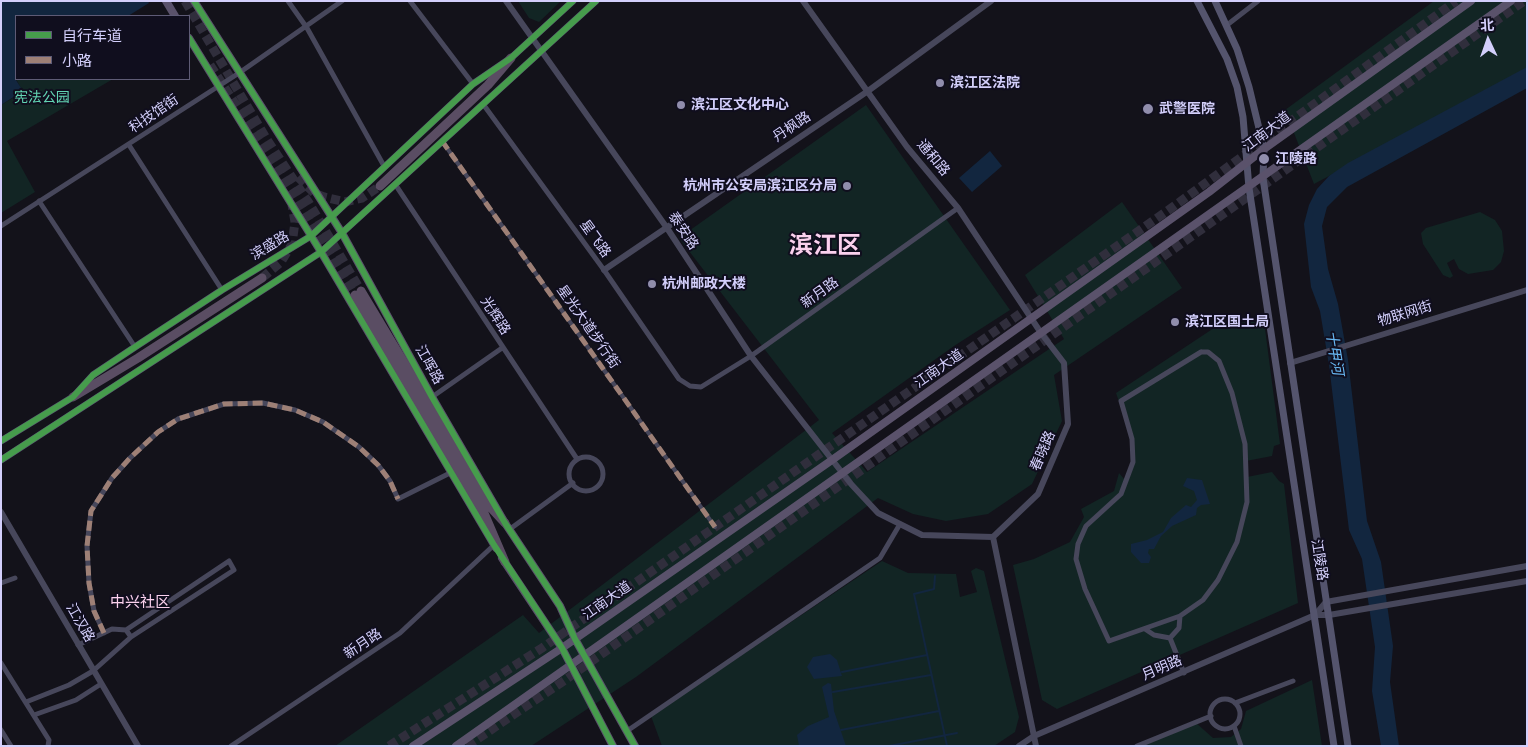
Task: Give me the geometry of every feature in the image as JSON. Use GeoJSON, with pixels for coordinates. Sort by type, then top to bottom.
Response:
{"type":"FeatureCollection","features":[{"type":"Feature","properties":{"kind":"highway"},"geometry":{"type":"LineString","coordinates":[[380,186],[488,85],[511,58]]}},
{"type":"Feature","properties":{"kind":"highway"},"geometry":{"type":"LineString","coordinates":[[73,397],[138,358],[262,278]]}},
{"type":"Feature","properties":{"kind":"highway"},"geometry":{"type":"LineString","coordinates":[[505,562],[484,513],[358,293],[492,509],[508,526]]}},
{"type":"Feature","properties":{"kind":"main road"},"geometry":{"type":"LineString","coordinates":[[166,1],[174,15]]}},
{"type":"Feature","properties":{"kind":"main road","name":"江晖路"},"geometry":{"type":"LineString","coordinates":[[194,1],[342,233],[432,398],[508,526],[560,606],[574,639],[585,655],[635,746]]}},
{"type":"Feature","properties":{"kind":"main road","name":"滨盛路"},"geometry":{"type":"LineString","coordinates":[[1,441],[73,397],[93,375],[135,347],[222,290],[311,236],[332,219],[384,166],[473,84],[511,58],[573,1]]}},
{"type":"Feature","properties":{"kind":"main road"},"geometry":{"type":"LineString","coordinates":[[1,460],[321,252],[596,1]]}},
{"type":"Feature","properties":{"kind":"main road","name":"江陵路"},"geometry":{"type":"LineString","coordinates":[[1197,1],[1227,59],[1237,87],[1248,163],[1249,188],[1334,746]]}},
{"type":"Feature","properties":{"kind":"main road","name":"江陵路"},"geometry":{"type":"LineString","coordinates":[[1215,1],[1227,25],[1250,87],[1264,149],[1263,178],[1348,746]]}},
{"type":"Feature","properties":{"kind":"main road","name":"江南大道"},"geometry":{"type":"LineString","coordinates":[[413,746],[562,648],[832,460],[1472,1]]}},
{"type":"Feature","properties":{"kind":"main road"},"geometry":{"type":"LineString","coordinates":[[456,746],[1249,188],[1511,1]]}},
{"type":"Feature","properties":{"kind":"main road"},"geometry":{"type":"LineString","coordinates":[[190,40],[321,252],[494,545],[562,648],[613,746]]}},
{"type":"Feature","properties":{"kind":"street"},"geometry":{"type":"LineString","coordinates":[[288,1],[307,28],[384,166]]}},
{"type":"Feature","properties":{"kind":"street","name":"科技馆街"},"geometry":{"type":"LineString","coordinates":[[1,226],[239,73],[307,28],[342,1]]}},
{"type":"Feature","properties":{"kind":"street"},"geometry":{"type":"LineString","coordinates":[[410,1],[473,84]]}},
{"type":"Feature","properties":{"kind":"street","name":"泰安路"},"geometry":{"type":"LineString","coordinates":[[506,1],[667,228],[751,356],[842,474]]}},
{"type":"Feature","properties":{"kind":"street","name":"通和路"},"geometry":{"type":"LineString","coordinates":[[803,1],[907,147],[958,208],[1041,333]]}},
{"type":"Feature","properties":{"kind":"street","name":"丹枫路"},"geometry":{"type":"LineString","coordinates":[[604,270],[868,91],[991,1]]}},
{"type":"Feature","properties":{"kind":"street"},"geometry":{"type":"LineString","coordinates":[[1227,25],[1258,1]]}},
{"type":"Feature","properties":{"kind":"street","name":"星飞路"},"geometry":{"type":"LineString","coordinates":[[483,104],[604,270],[679,379],[690,386]]}},
{"type":"Feature","properties":{"kind":"street","name":"星光大道步行街"},"geometry":{"type":"LineString","coordinates":[[442,141],[715,527]]}},
{"type":"Feature","properties":{"kind":"street"},"geometry":{"type":"LineString","coordinates":[[129,145],[222,290]]}},
{"type":"Feature","properties":{"kind":"street","name":"光辉路"},"geometry":{"type":"LineString","coordinates":[[395,184],[502,348],[578,459]]}},
{"type":"Feature","properties":{"kind":"street"},"geometry":{"type":"LineString","coordinates":[[39,201],[135,347]]}},
{"type":"Feature","properties":{"kind":"street","name":"新月路"},"geometry":{"type":"LineString","coordinates":[[690,386],[701,387],[751,356],[958,208]]}},
{"type":"Feature","properties":{"kind":"street","name":"物联网街"},"geometry":{"type":"LineString","coordinates":[[1290,362],[1527,290]]}},
{"type":"Feature","properties":{"kind":"street","name":"春晓路"},"geometry":{"type":"LineString","coordinates":[[993,537],[1038,494],[1068,424],[1064,362],[1041,333]]}},
{"type":"Feature","properties":{"kind":"street"},"geometry":{"type":"LineString","coordinates":[[432,398],[502,348]]}},
{"type":"Feature","properties":{"kind":"street"},"geometry":{"type":"LineString","coordinates":[[1201,352],[1208,352],[1219,361],[1232,393],[1245,444],[1247,502],[1237,542],[1218,580],[1203,600],[1180,616],[1145,629],[1109,641],[1085,589],[1076,559],[1078,544],[1086,526],[1121,494],[1133,462],[1132,439],[1120,401],[1201,352]]}},
{"type":"Feature","properties":{"kind":"street"},"geometry":{"type":"LineString","coordinates":[[104,633],[94,611],[89,583],[88,546],[91,511],[112,478],[130,458],[158,432],[178,420],[204,409],[224,404],[263,403],[295,410],[323,422],[359,447],[378,465],[390,481],[398,499],[452,472]]}},
{"type":"Feature","properties":{"kind":"street"},"geometry":{"type":"LineString","coordinates":[[588,457],[598,463],[601,468],[602,479],[590,490],[580,490],[572,483],[569,473],[573,463],[578,459],[588,457]]}},
{"type":"Feature","properties":{"kind":"street"},"geometry":{"type":"LineString","coordinates":[[842,474],[878,513],[922,535],[993,537],[1036,746]]}},
{"type":"Feature","properties":{"kind":"street"},"geometry":{"type":"LineString","coordinates":[[508,526],[572,483]]}},
{"type":"Feature","properties":{"kind":"street","name":"江汉路"},"geometry":{"type":"LineString","coordinates":[[1,512],[138,746]]}},
{"type":"Feature","properties":{"kind":"street"},"geometry":{"type":"LineString","coordinates":[[627,731],[880,558],[900,524]]}},
{"type":"Feature","properties":{"kind":"street","name":"新月路"},"geometry":{"type":"LineString","coordinates":[[231,746],[400,633],[494,545]]}},
{"type":"Feature","properties":{"kind":"street"},"geometry":{"type":"LineString","coordinates":[[26,702],[69,685],[93,670],[132,637],[234,570],[229,561],[126,630],[112,629],[78,646]]}},
{"type":"Feature","properties":{"kind":"street"},"geometry":{"type":"LineString","coordinates":[[1326,602],[1527,566]]}},
{"type":"Feature","properties":{"kind":"street"},"geometry":{"type":"LineString","coordinates":[[1,583],[14,578]]}},
{"type":"Feature","properties":{"kind":"street","name":"月明路"},"geometry":{"type":"LineString","coordinates":[[1315,615],[1329,616],[1527,581]]}},
{"type":"Feature","properties":{"kind":"street","name":"月明路"},"geometry":{"type":"LineString","coordinates":[[1019,746],[1034,736],[1315,615],[1326,602]]}},
{"type":"Feature","properties":{"kind":"street"},"geometry":{"type":"LineString","coordinates":[[1170,638],[1179,628],[1180,616]]}},
{"type":"Feature","properties":{"kind":"street"},"geometry":{"type":"LineString","coordinates":[[1145,629],[1154,635],[1170,638]]}},
{"type":"Feature","properties":{"kind":"street"},"geometry":{"type":"LineString","coordinates":[[126,630],[132,637]]}},
{"type":"Feature","properties":{"kind":"street"},"geometry":{"type":"LineString","coordinates":[[1170,638],[1184,672]]}},
{"type":"Feature","properties":{"kind":"street"},"geometry":{"type":"LineString","coordinates":[[1,663],[49,740],[48,746]]}},
{"type":"Feature","properties":{"kind":"street"},"geometry":{"type":"LineString","coordinates":[[1235,703],[1240,715],[1234,726],[1222,729],[1214,724],[1211,716],[1216,703],[1226,700],[1235,703],[1293,681]]}},
{"type":"Feature","properties":{"kind":"street"},"geometry":{"type":"LineString","coordinates":[[34,715],[76,700],[101,684]]}},
{"type":"Feature","properties":{"kind":"street"},"geometry":{"type":"LineString","coordinates":[[1137,746],[1211,716]]}},
{"type":"Feature","properties":{"kind":"street"},"geometry":{"type":"LineString","coordinates":[[1234,726],[1241,746]]}},
{"type":"Feature","properties":{"kind":"street"},"geometry":{"type":"LineString","coordinates":[[1,730],[11,746]]}},
{"type":"Feature","properties":{"kind":"green space"},"geometry":{"type":"Polygon","coordinates":[[[518,1],[561,1],[539,22],[529,18],[518,1]]]}},
{"type":"Feature","properties":{"kind":"green space"},"geometry":{"type":"Polygon","coordinates":[[[1434,1],[1527,1],[1527,70],[1314,184],[1285,110],[1434,1]]]}},
{"type":"Feature","properties":{"kind":"green space","name":"宪法公园"},"geometry":{"type":"Polygon","coordinates":[[[17,80],[111,80],[7,141],[35,192],[1,213],[1,105],[23,92],[17,80]]]}},
{"type":"Feature","properties":{"kind":"green space"},"geometry":{"type":"Polygon","coordinates":[[[866,105],[1010,310],[954,346],[832,433],[867,472],[1064,339],[1025,275],[1122,202],[1182,288],[1054,375],[1062,421],[1032,484],[988,514],[946,521],[913,514],[878,498],[636,677],[531,746],[335,746],[523,615],[539,633],[819,420],[679,238],[866,105]]]}},
{"type":"Feature","properties":{"kind":"green space"},"geometry":{"type":"Polygon","coordinates":[[[1480,212],[1495,220],[1502,231],[1504,251],[1501,262],[1493,270],[1468,274],[1459,269],[1454,259],[1447,263],[1453,276],[1450,278],[1443,275],[1423,244],[1421,233],[1426,228],[1480,212]]]}},
{"type":"Feature","properties":{"kind":"green space"},"geometry":{"type":"Polygon","coordinates":[[[1264,321],[1280,444],[1274,446],[1272,456],[1246,461],[1247,477],[1272,472],[1284,484],[1298,603],[1057,709],[1042,700],[1013,565],[1034,559],[1070,542],[1084,517],[1081,509],[1114,491],[1119,473],[1125,480],[1133,462],[1132,439],[1116,393],[1220,324],[1264,321]]]}},
{"type":"Feature","properties":{"kind":"green space"},"geometry":{"type":"Polygon","coordinates":[[[882,561],[908,573],[956,574],[960,597],[977,592],[971,571],[976,568],[984,571],[1019,717],[1015,732],[994,746],[662,746],[651,716],[882,561]]]}},
{"type":"Feature","properties":{"kind":"green space"},"geometry":{"type":"Polygon","coordinates":[[[1312,680],[1322,746],[1137,746],[1195,722],[1213,738],[1231,737],[1241,729],[1246,711],[1312,680]]]}},
{"type":"Feature","properties":{"kind":"water"},"geometry":{"type":"Polygon","coordinates":[[[1,1],[148,1],[149,3],[130,15],[15,15],[15,80],[23,91],[1,105],[1,1]]]}},
{"type":"Feature","properties":{"kind":"water","name":"十甲河"},"geometry":{"type":"Polygon","coordinates":[[[1527,67],[1527,88],[1347,187],[1327,207],[1322,226],[1328,269],[1338,304],[1348,360],[1367,521],[1381,562],[1393,646],[1390,682],[1399,746],[1381,746],[1372,691],[1375,647],[1362,559],[1349,530],[1329,365],[1320,311],[1311,287],[1304,224],[1309,205],[1317,189],[1329,176],[1348,163],[1527,67]]]}},
{"type":"Feature","properties":{"kind":"water"},"geometry":{"type":"Polygon","coordinates":[[[990,151],[1002,166],[972,192],[959,178],[990,151]]]}},
{"type":"Feature","properties":{"kind":"water"},"geometry":{"type":"Polygon","coordinates":[[[1187,478],[1202,480],[1210,504],[1201,505],[1197,508],[1196,515],[1172,526],[1161,536],[1154,549],[1149,549],[1148,553],[1151,557],[1149,563],[1141,563],[1131,552],[1131,544],[1147,540],[1163,532],[1171,518],[1186,505],[1191,507],[1197,500],[1194,491],[1183,486],[1187,478]]]}},
{"type":"Feature","properties":{"kind":"water"},"geometry":{"type":"Polygon","coordinates":[[[830,654],[837,660],[842,676],[814,679],[807,667],[813,657],[830,654]]]}},
{"type":"Feature","properties":{"kind":"water"},"geometry":{"type":"Polygon","coordinates":[[[828,683],[831,684],[834,711],[846,746],[799,746],[797,735],[808,726],[829,717],[822,687],[828,683]]]}},
{"type":"Feature","properties":{"kind":"waterway"},"geometry":{"type":"LineString","coordinates":[[935,576],[934,589],[914,594],[947,746]]}},
{"type":"Feature","properties":{"kind":"waterway"},"geometry":{"type":"LineString","coordinates":[[842,672],[927,655]]}},
{"type":"Feature","properties":{"kind":"waterway"},"geometry":{"type":"LineString","coordinates":[[833,692],[931,675]]}},
{"type":"Feature","properties":{"kind":"waterway"},"geometry":{"type":"LineString","coordinates":[[841,730],[939,711]]}},
{"type":"Feature","properties":{"kind":"waterway"},"geometry":{"type":"LineString","coordinates":[[889,746],[957,733]]}},
{"type":"Feature","properties":{"kind":"tunnel"},"geometry":{"type":"LineString","coordinates":[[185,1],[266,138],[309,203],[361,291]]}},
{"type":"Feature","properties":{"kind":"tunnel"},"geometry":{"type":"LineString","coordinates":[[389,746],[542,648],[1170,209],[1456,1]]}},
{"type":"Feature","properties":{"kind":"tunnel"},"geometry":{"type":"LineString","coordinates":[[467,746],[565,680],[1524,1]]}},
{"type":"Feature","properties":{"kind":"tunnel"},"geometry":{"type":"LineString","coordinates":[[210,65],[292,191],[355,295]]}},
{"type":"Feature","properties":{"kind":"tunnel"},"geometry":{"type":"LineString","coordinates":[[298,177],[314,193],[345,202],[362,198],[380,186]]}},
{"type":"Feature","properties":{"kind":"tunnel"},"geometry":{"type":"LineString","coordinates":[[262,278],[281,262],[292,244],[295,222],[292,205]]}},
{"type":"Feature","properties":{"kind":"marked path"},"geometry":{"type":"LineString","coordinates":[[442,141],[715,527]]}},
{"type":"Feature","properties":{"kind":"marked path"},"geometry":{"type":"LineString","coordinates":[[104,633],[94,611],[89,583],[87,546],[91,511],[112,478],[130,458],[158,432],[178,419],[224,404],[263,403],[295,410],[323,422],[359,447],[378,465],[390,481],[398,499]]}},
{"type":"Feature","properties":{"kind":"cycle path"},"geometry":{"type":"LineString","coordinates":[[194,1],[342,233],[432,397],[505,523],[560,606],[575,639],[635,746]]}},
{"type":"Feature","properties":{"kind":"cycle path"},"geometry":{"type":"LineString","coordinates":[[1,441],[73,397],[93,375],[135,347],[222,290],[311,236],[473,84],[511,58],[573,1]]}},
{"type":"Feature","properties":{"kind":"cycle path"},"geometry":{"type":"LineString","coordinates":[[1,460],[321,252],[596,1]]}},
{"type":"Feature","properties":{"kind":"cycle path"},"geometry":{"type":"LineString","coordinates":[[190,40],[321,252],[494,545],[562,648],[613,746]]}},
{"type":"Feature","properties":{"kind":"place","name":"滨江区法院"},"geometry":{"type":"Point","coordinates":[940,83]}},
{"type":"Feature","properties":{"kind":"place","name":"滨江区文化中心"},"geometry":{"type":"Point","coordinates":[681,105]}},
{"type":"Feature","properties":{"kind":"place","name":"武警医院"},"geometry":{"type":"Point","coordinates":[1148,109]}},
{"type":"Feature","properties":{"kind":"place","name":"江陵路"},"geometry":{"type":"Point","coordinates":[1264,159]}},
{"type":"Feature","properties":{"kind":"place","name":"杭州市公安局滨江区分局"},"geometry":{"type":"Point","coordinates":[847,186]}},
{"type":"Feature","properties":{"kind":"place","name":"杭州邮政大楼"},"geometry":{"type":"Point","coordinates":[652,284]}},
{"type":"Feature","properties":{"kind":"place","name":"滨江区国土局"},"geometry":{"type":"Point","coordinates":[1175,322]}},
{"type":"Feature","properties":{"kind":"district","name":"滨江区"},"geometry":{"type":"Point","coordinates":[825,246]}},
{"type":"Feature","properties":{"kind":"district","name":"中兴社区"},"geometry":{"type":"Point","coordinates":[140,603]}}]}
